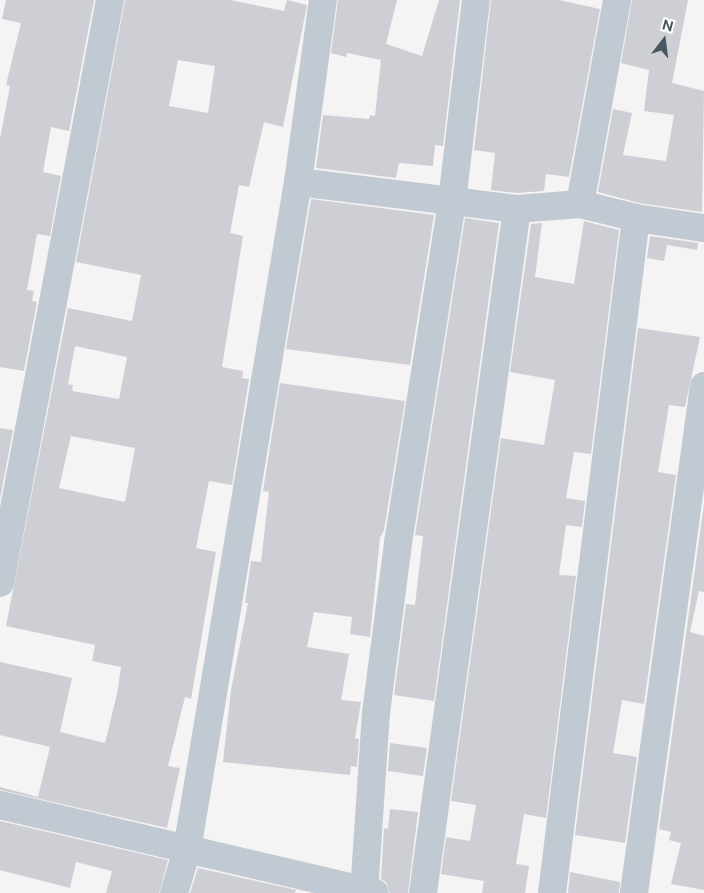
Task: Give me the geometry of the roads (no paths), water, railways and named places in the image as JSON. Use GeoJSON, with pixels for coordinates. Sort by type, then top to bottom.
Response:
{"type":"FeatureCollection","features":[{"type":"Feature","properties":{"kind":"street"},"geometry":{"type":"LineString","coordinates":[[0,583],[110,0]]}},
{"type":"Feature","properties":{"kind":"street"},"geometry":{"type":"LineString","coordinates":[[174,893],[187,850],[298,182],[323,0]]}},
{"type":"Feature","properties":{"kind":"street"},"geometry":{"type":"LineString","coordinates":[[0,806],[368,892],[376,713],[398,543],[452,200],[476,0]]}},
{"type":"Feature","properties":{"kind":"street"},"geometry":{"type":"LineString","coordinates":[[580,204],[617,0]]}},
{"type":"Feature","properties":{"kind":"street"},"geometry":{"type":"LineString","coordinates":[[298,182],[517,209],[580,204],[636,218],[704,228]]}},
{"type":"Feature","properties":{"kind":"street"},"geometry":{"type":"LineString","coordinates":[[423,893],[517,209]]}},
{"type":"Feature","properties":{"kind":"street"},"geometry":{"type":"LineString","coordinates":[[552,893],[636,218]]}},
{"type":"Feature","properties":{"kind":"street"},"geometry":{"type":"LineString","coordinates":[[634,893],[696,487],[704,386]]}}]}
